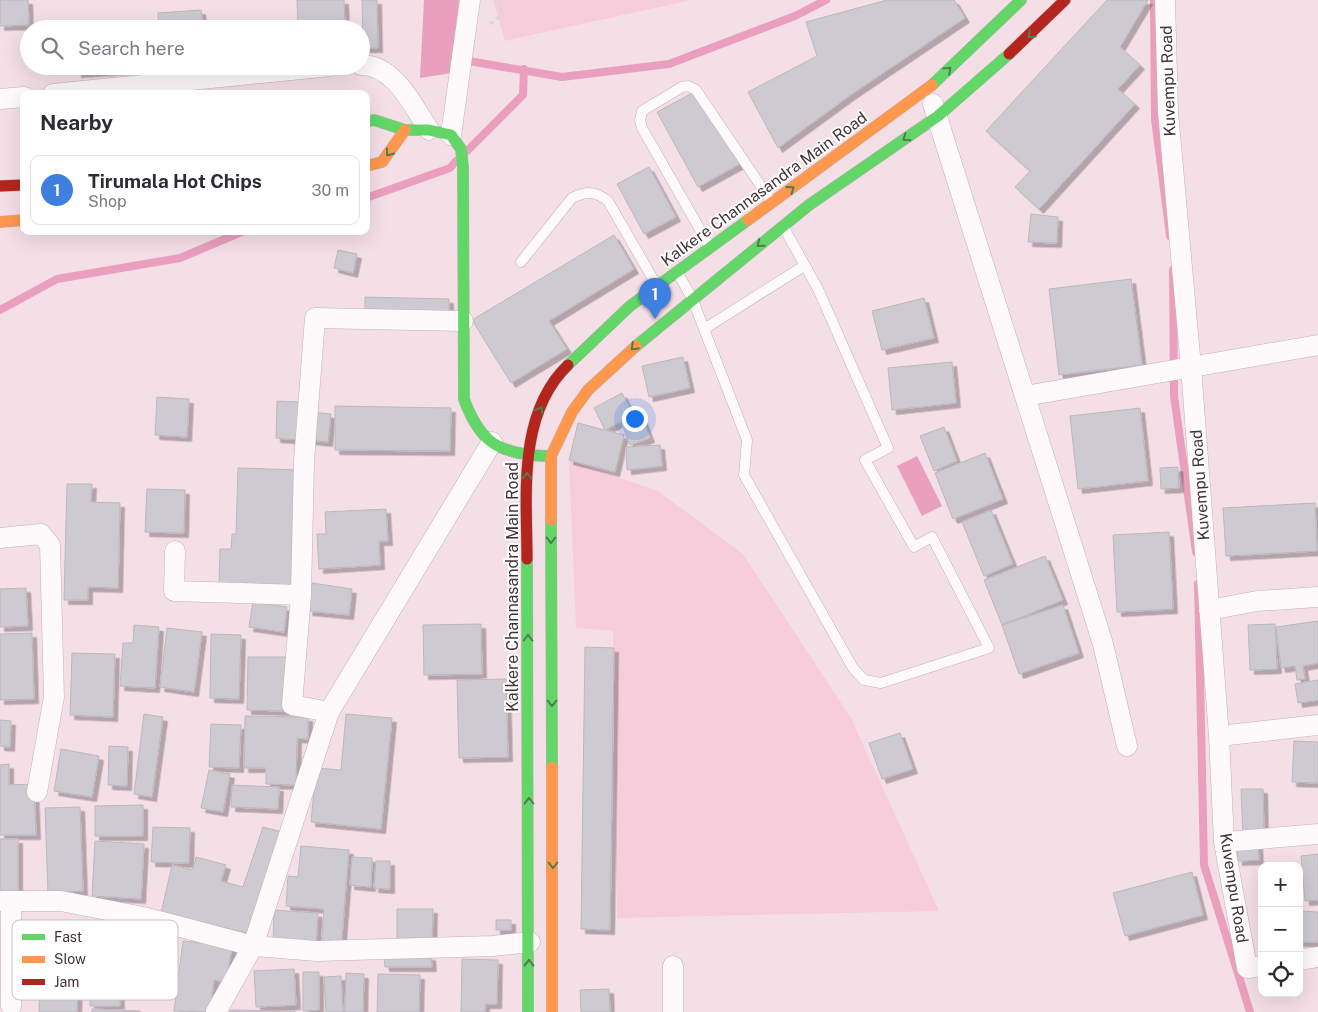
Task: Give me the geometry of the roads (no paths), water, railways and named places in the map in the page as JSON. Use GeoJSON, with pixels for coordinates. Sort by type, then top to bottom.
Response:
{"type":"FeatureCollection","features":[{"type":"Feature","properties":{"kind":"main road","name":"Kalkere Channasandra Main Road"},"geometry":{"type":"LineString","coordinates":[[528,1012],[530,942],[527,456],[536,417],[559,374],[630,306],[711,247],[777,214],[928,89],[1021,0]]}},
{"type":"Feature","properties":{"kind":"main road"},"geometry":{"type":"LineString","coordinates":[[552,1012],[551,456],[572,412],[588,390],[655,328],[692,298],[777,214],[809,204],[938,116],[1033,33],[1065,0]]}},
{"type":"Feature","properties":{"kind":"main road"},"geometry":{"type":"LineString","coordinates":[[370,121],[374,120],[405,130],[429,130],[456,142],[463,167],[464,399],[474,426],[492,442],[527,456],[551,456]]}},
{"type":"Feature","properties":{"kind":"main road"},"geometry":{"type":"LineString","coordinates":[[370,165],[382,162],[405,130]]}},
{"type":"Feature","properties":{"kind":"main road"},"geometry":{"type":"LineString","coordinates":[[0,186],[20,185]]}},
{"type":"Feature","properties":{"kind":"main road"},"geometry":{"type":"LineString","coordinates":[[0,222],[20,220]]}},
{"type":"Feature","properties":{"kind":"street"},"geometry":{"type":"LineString","coordinates":[[456,142],[470,0]]}},
{"type":"Feature","properties":{"kind":"street","name":"Kuvempu Road"},"geometry":{"type":"LineString","coordinates":[[1165,0],[1168,112],[1209,610],[1224,842],[1254,967]]}},
{"type":"Feature","properties":{"kind":"street"},"geometry":{"type":"LineString","coordinates":[[370,67],[385,71],[402,89],[429,130]]}},
{"type":"Feature","properties":{"kind":"street"},"geometry":{"type":"LineString","coordinates":[[93,90],[242,75]]}},
{"type":"Feature","properties":{"kind":"street"},"geometry":{"type":"LineString","coordinates":[[928,89],[1103,644],[1127,746]]}},
{"type":"Feature","properties":{"kind":"street"},"geometry":{"type":"LineString","coordinates":[[0,99],[20,97]]}},
{"type":"Feature","properties":{"kind":"street"},"geometry":{"type":"LineString","coordinates":[[329,712],[292,705],[301,595],[304,461],[315,318],[463,321]]}},
{"type":"Feature","properties":{"kind":"street"},"geometry":{"type":"LineString","coordinates":[[1025,396],[1318,345]]}},
{"type":"Feature","properties":{"kind":"street"},"geometry":{"type":"LineString","coordinates":[[216,1012],[253,946],[329,712],[492,442]]}},
{"type":"Feature","properties":{"kind":"street"},"geometry":{"type":"LineString","coordinates":[[0,538],[41,534],[50,545],[54,697],[37,792]]}},
{"type":"Feature","properties":{"kind":"street"},"geometry":{"type":"LineString","coordinates":[[175,551],[174,592],[301,595]]}},
{"type":"Feature","properties":{"kind":"street"},"geometry":{"type":"LineString","coordinates":[[1209,610],[1257,601],[1318,597]]}},
{"type":"Feature","properties":{"kind":"street"},"geometry":{"type":"LineString","coordinates":[[1218,736],[1318,725]]}},
{"type":"Feature","properties":{"kind":"street"},"geometry":{"type":"LineString","coordinates":[[1224,842],[1318,834]]}},
{"type":"Feature","properties":{"kind":"street"},"geometry":{"type":"LineString","coordinates":[[11,1006],[6,901],[61,901],[154,920]]}},
{"type":"Feature","properties":{"kind":"street"},"geometry":{"type":"LineString","coordinates":[[178,926],[253,946],[316,951],[493,946],[530,942]]}},
{"type":"Feature","properties":{"kind":"street"},"geometry":{"type":"LineString","coordinates":[[1303,960],[1318,958]]}},
{"type":"Feature","properties":{"kind":"street"},"geometry":{"type":"LineString","coordinates":[[673,966],[673,1012]]}},
{"type":"Feature","properties":{"kind":"lane"},"geometry":{"type":"LineString","coordinates":[[677,272],[692,298],[747,440],[744,475],[853,668],[864,680],[881,683],[989,648],[932,537],[914,546],[865,460],[888,448],[818,290],[777,214],[696,90],[688,86],[682,87],[642,111],[640,120],[642,128],[711,247]]}},
{"type":"Feature","properties":{"kind":"lane"},"geometry":{"type":"LineString","coordinates":[[520,262],[572,198],[583,193],[597,193],[608,201],[657,287]]}},
{"type":"Feature","properties":{"kind":"lane"},"geometry":{"type":"LineString","coordinates":[[704,329],[804,266]]}},
{"type":"Feature","properties":{"kind":"waterway"},"geometry":{"type":"LineString","coordinates":[[463,60],[562,77],[669,64],[795,16],[826,0]]}},
{"type":"Feature","properties":{"kind":"waterway"},"geometry":{"type":"LineString","coordinates":[[1154,0],[1155,119],[1170,236]]}},
{"type":"Feature","properties":{"kind":"waterway"},"geometry":{"type":"LineString","coordinates":[[466,152],[523,95],[524,69]]}},
{"type":"Feature","properties":{"kind":"waterway"},"geometry":{"type":"LineString","coordinates":[[370,197],[450,168],[456,161]]}},
{"type":"Feature","properties":{"kind":"waterway"},"geometry":{"type":"LineString","coordinates":[[0,310],[57,279],[180,258],[235,235]]}},
{"type":"Feature","properties":{"kind":"waterway"},"geometry":{"type":"LineString","coordinates":[[1173,270],[1174,396],[1196,552]]}},
{"type":"Feature","properties":{"kind":"waterway"},"geometry":{"type":"LineString","coordinates":[[1198,584],[1204,865],[1250,1012]]}},
{"type":"Feature","properties":{"kind":"place","name":"Tirumala Hot Chips"},"geometry":{"type":"Point","coordinates":[655,319]}}]}
